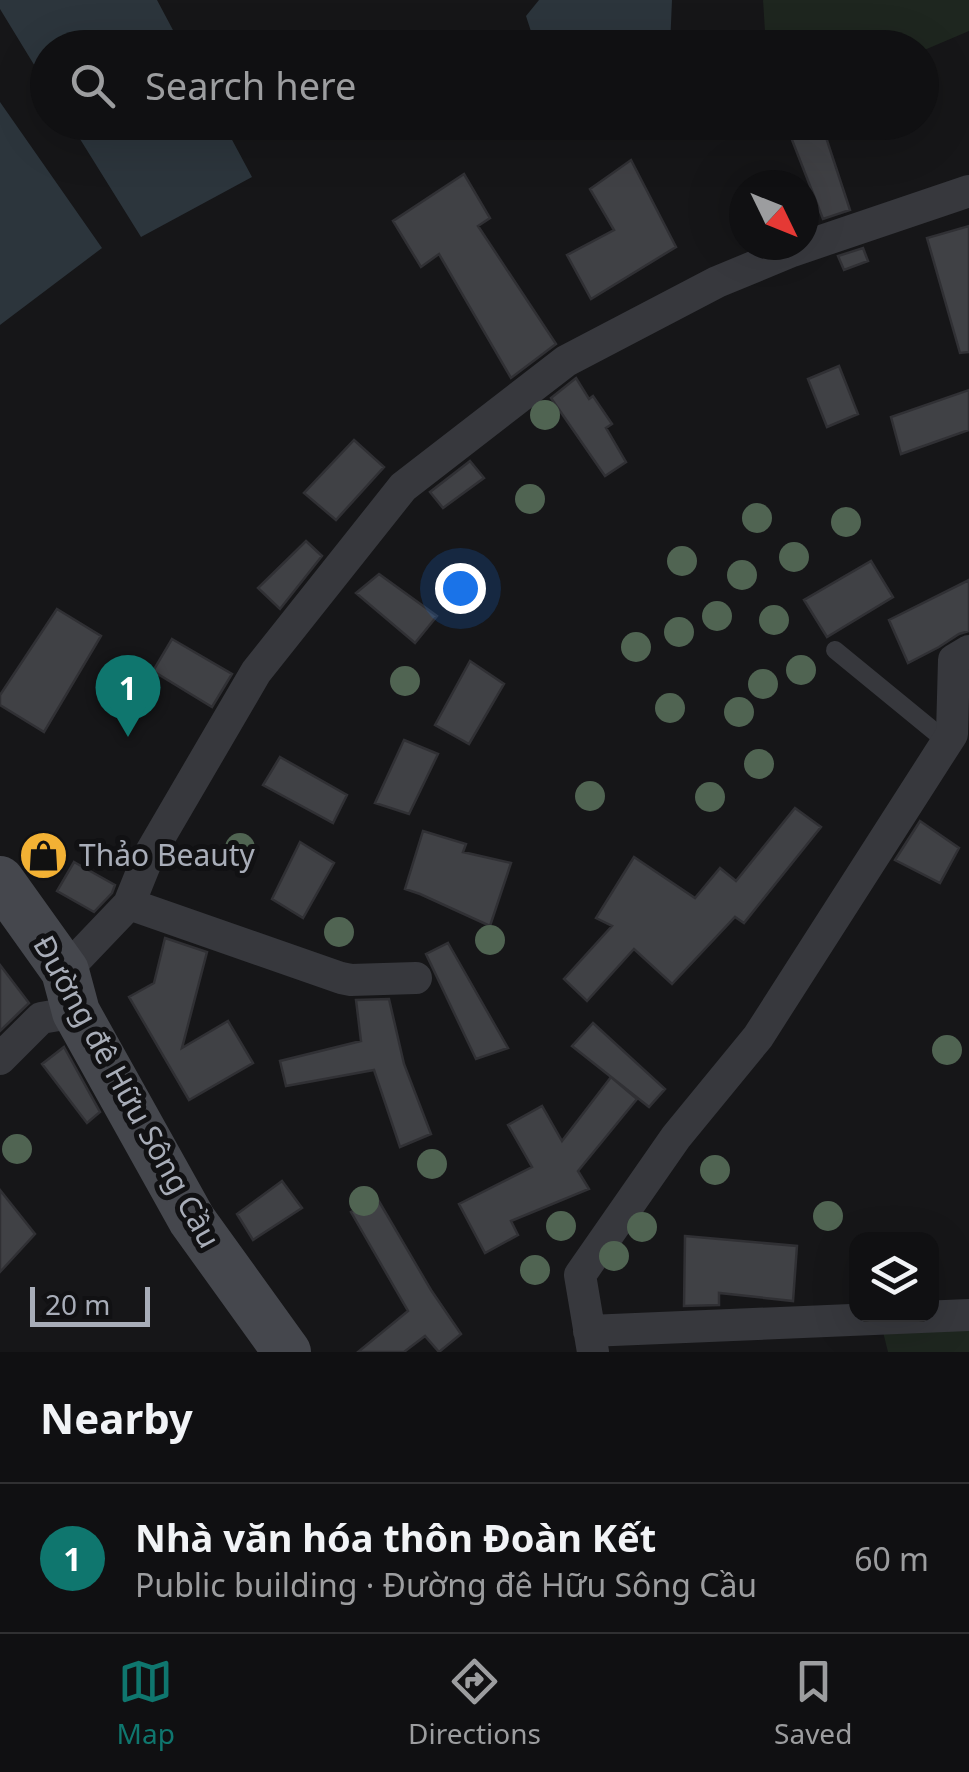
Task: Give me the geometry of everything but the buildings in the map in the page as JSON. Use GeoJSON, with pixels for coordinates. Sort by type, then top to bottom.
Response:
{"type":"FeatureCollection","features":[{"type":"Feature","properties":{"kind":"main road","name":"Đường đê Hữu Sông Cầu"},"geometry":{"type":"LineString","coordinates":[[0,880],[71,992],[192,1220],[287,1352]]}},
{"type":"Feature","properties":{"kind":"street"},"geometry":{"type":"LineString","coordinates":[[0,1059],[71,992],[129,904],[148,857],[256,672],[403,488],[566,361],[717,282],[777,257],[969,192]]}},
{"type":"Feature","properties":{"kind":"street"},"geometry":{"type":"LineString","coordinates":[[969,651],[954,660],[952,734],[758,1037],[676,1137],[580,1275],[591,1342],[969,1315]]}},
{"type":"Feature","properties":{"kind":"street"},"geometry":{"type":"LineString","coordinates":[[129,904],[342,978],[416,978]]}},
{"type":"Feature","properties":{"kind":"lane"},"geometry":{"type":"LineString","coordinates":[[835,650],[946,741]]}},
{"type":"Feature","properties":{"kind":"shaded area"},"geometry":{"type":"Polygon","coordinates":[[[0,0],[157,0],[173,30],[30,30],[30,58],[0,9],[0,0]]]}},
{"type":"Feature","properties":{"kind":"shaded area"},"geometry":{"type":"Polygon","coordinates":[[[539,0],[672,0],[671,30],[531,30],[526,16],[539,0]]]}},
{"type":"Feature","properties":{"kind":"shaded area"},"geometry":{"type":"Polygon","coordinates":[[[763,0],[969,0],[969,31],[939,44],[939,30],[765,30],[763,0]]]}},
{"type":"Feature","properties":{"kind":"shaded area"},"geometry":{"type":"Polygon","coordinates":[[[0,102],[102,248],[0,325],[0,102]]]}},
{"type":"Feature","properties":{"kind":"shaded area"},"geometry":{"type":"Polygon","coordinates":[[[81,140],[232,140],[252,177],[141,237],[81,140]]]}},
{"type":"Feature","properties":{"kind":"shaded area"},"geometry":{"type":"Polygon","coordinates":[[[969,1315],[969,1352],[888,1352],[880,1322],[939,1322],[939,1317],[969,1315]]]}},
{"type":"Feature","properties":{"kind":"place","name":"Nhà văn hóa thôn Đoàn Kết"},"geometry":{"type":"Point","coordinates":[128,737]}},
{"type":"Feature","properties":{"kind":"place","name":"Thảo Beauty"},"geometry":{"type":"Point","coordinates":[44,856]}}]}
